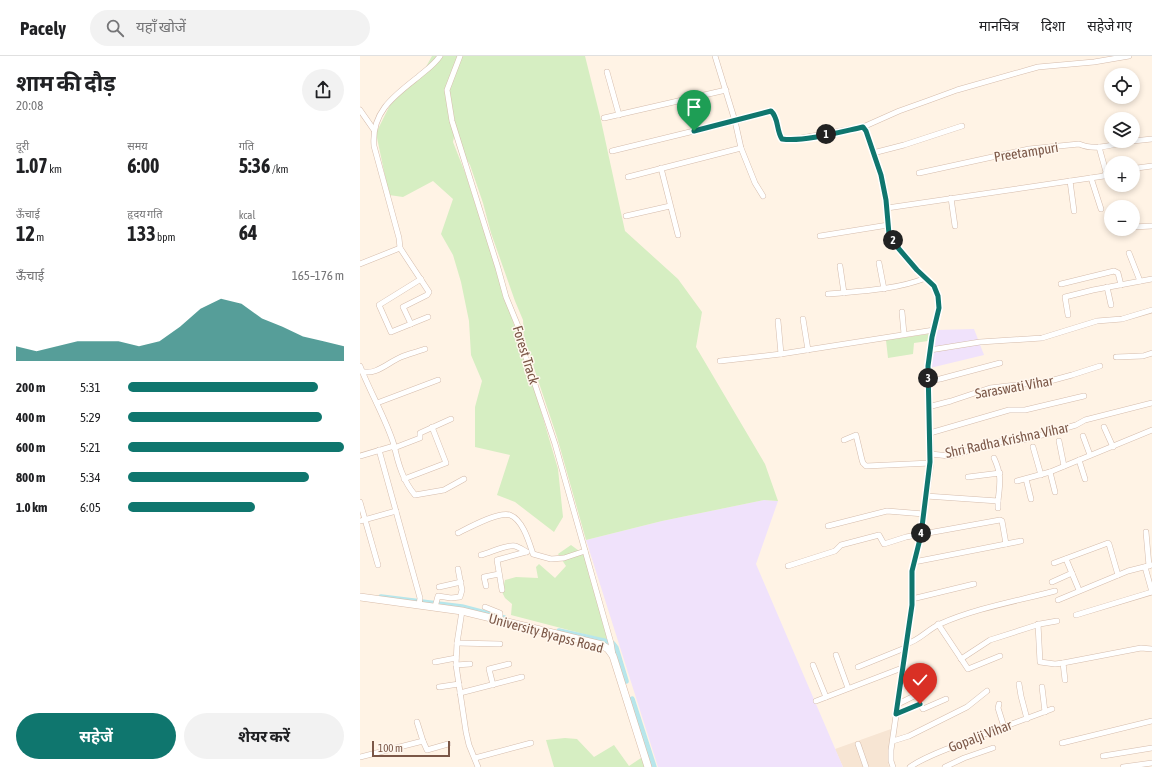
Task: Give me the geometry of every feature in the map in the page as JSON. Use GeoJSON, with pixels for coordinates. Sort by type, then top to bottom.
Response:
{"type":"FeatureCollection","features":[{"type":"Feature","properties":{"kind":"main road","name":"University Byapss Road"},"geometry":{"type":"LineString","coordinates":[[360,597],[435,604],[500,618],[602,645],[608,648],[613,656],[648,767]]}},
{"type":"Feature","properties":{"kind":"street"},"geometry":{"type":"LineString","coordinates":[[411,324],[403,307],[427,295],[429,292],[400,248],[399,238],[374,146],[374,130],[379,115],[385,107],[409,84],[435,64],[440,56]]}},
{"type":"Feature","properties":{"kind":"street","name":"Forest Track"},"geometry":{"type":"LineString","coordinates":[[460,56],[447,90],[452,122],[496,260],[506,297],[520,331],[521,343],[555,444],[611,643],[613,656]]}},
{"type":"Feature","properties":{"kind":"street"},"geometry":{"type":"LineString","coordinates":[[715,56],[735,121],[741,148],[755,183],[763,196]]}},
{"type":"Feature","properties":{"kind":"street"},"geometry":{"type":"LineString","coordinates":[[612,151],[771,111],[775,115],[779,135],[782,139],[790,140],[863,127],[899,111],[957,90],[1038,67],[1094,62],[1129,56]]}},
{"type":"Feature","properties":{"kind":"street"},"geometry":{"type":"LineString","coordinates":[[607,72],[619,115]]}},
{"type":"Feature","properties":{"kind":"street"},"geometry":{"type":"LineString","coordinates":[[604,118],[726,90]]}},
{"type":"Feature","properties":{"kind":"street"},"geometry":{"type":"LineString","coordinates":[[360,110],[374,130]]}},
{"type":"Feature","properties":{"kind":"street"},"geometry":{"type":"LineString","coordinates":[[873,153],[928,138],[962,126]]}},
{"type":"Feature","properties":{"kind":"street"},"geometry":{"type":"LineString","coordinates":[[863,127],[866,131],[881,175],[887,208],[889,234],[892,240],[917,270],[934,286],[938,296],[939,308],[930,350],[928,381],[931,454],[921,535],[912,571],[912,599],[896,714],[891,761],[893,767]]}},
{"type":"Feature","properties":{"kind":"street","name":"Preetampuri"},"geometry":{"type":"LineString","coordinates":[[1140,140],[1152,139]]}},
{"type":"Feature","properties":{"kind":"street","name":"Preetampuri"},"geometry":{"type":"LineString","coordinates":[[919,173],[1029,149],[1079,144],[1087,148],[1104,146]]}},
{"type":"Feature","properties":{"kind":"street"},"geometry":{"type":"LineString","coordinates":[[887,208],[1104,176],[1105,174],[1099,147]]}},
{"type":"Feature","properties":{"kind":"street"},"geometry":{"type":"LineString","coordinates":[[628,177],[741,148]]}},
{"type":"Feature","properties":{"kind":"street"},"geometry":{"type":"LineString","coordinates":[[1140,168],[1152,166]]}},
{"type":"Feature","properties":{"kind":"street"},"geometry":{"type":"LineString","coordinates":[[661,168],[678,235]]}},
{"type":"Feature","properties":{"kind":"street"},"geometry":{"type":"LineString","coordinates":[[1091,178],[1101,209]]}},
{"type":"Feature","properties":{"kind":"street"},"geometry":{"type":"LineString","coordinates":[[1070,181],[1074,211]]}},
{"type":"Feature","properties":{"kind":"street"},"geometry":{"type":"LineString","coordinates":[[951,198],[955,226]]}},
{"type":"Feature","properties":{"kind":"street"},"geometry":{"type":"LineString","coordinates":[[626,216],[670,206]]}},
{"type":"Feature","properties":{"kind":"street"},"geometry":{"type":"LineString","coordinates":[[820,236],[888,225]]}},
{"type":"Feature","properties":{"kind":"street"},"geometry":{"type":"LineString","coordinates":[[1140,227],[1152,226]]}},
{"type":"Feature","properties":{"kind":"street"},"geometry":{"type":"LineString","coordinates":[[360,264],[400,248]]}},
{"type":"Feature","properties":{"kind":"street"},"geometry":{"type":"LineString","coordinates":[[1129,252],[1140,281]]}},
{"type":"Feature","properties":{"kind":"street"},"geometry":{"type":"LineString","coordinates":[[879,263],[884,289]]}},
{"type":"Feature","properties":{"kind":"street"},"geometry":{"type":"LineString","coordinates":[[840,266],[844,293]]}},
{"type":"Feature","properties":{"kind":"street"},"geometry":{"type":"LineString","coordinates":[[1062,284],[1114,271],[1118,273],[1121,285]]}},
{"type":"Feature","properties":{"kind":"street"},"geometry":{"type":"LineString","coordinates":[[828,294],[884,289],[912,283],[926,278]]}},
{"type":"Feature","properties":{"kind":"street"},"geometry":{"type":"LineString","coordinates":[[421,279],[379,305],[391,332],[428,317]]}},
{"type":"Feature","properties":{"kind":"street"},"geometry":{"type":"LineString","coordinates":[[1068,315],[1065,297],[1107,287],[1152,279]]}},
{"type":"Feature","properties":{"kind":"street"},"geometry":{"type":"LineString","coordinates":[[1107,287],[1111,304]]}},
{"type":"Feature","properties":{"kind":"street"},"geometry":{"type":"LineString","coordinates":[[930,350],[980,342],[1042,338],[1097,321],[1122,318],[1152,310]]}},
{"type":"Feature","properties":{"kind":"street"},"geometry":{"type":"LineString","coordinates":[[902,312],[904,334]]}},
{"type":"Feature","properties":{"kind":"street"},"geometry":{"type":"LineString","coordinates":[[804,319],[808,350]]}},
{"type":"Feature","properties":{"kind":"street"},"geometry":{"type":"LineString","coordinates":[[778,321],[781,354]]}},
{"type":"Feature","properties":{"kind":"street"},"geometry":{"type":"LineString","coordinates":[[720,361],[781,354],[934,330]]}},
{"type":"Feature","properties":{"kind":"street"},"geometry":{"type":"LineString","coordinates":[[361,369],[367,373],[378,370],[400,358],[425,349]]}},
{"type":"Feature","properties":{"kind":"street"},"geometry":{"type":"LineString","coordinates":[[1116,357],[1143,356],[1152,354]]}},
{"type":"Feature","properties":{"kind":"street"},"geometry":{"type":"LineString","coordinates":[[928,381],[1000,363]]}},
{"type":"Feature","properties":{"kind":"street","name":"Saraswati Vihar"},"geometry":{"type":"LineString","coordinates":[[928,407],[990,388],[1050,381],[1100,366]]}},
{"type":"Feature","properties":{"kind":"street"},"geometry":{"type":"LineString","coordinates":[[361,369],[377,403],[394,447],[404,479],[415,495],[444,490],[464,479]]}},
{"type":"Feature","properties":{"kind":"street"},"geometry":{"type":"LineString","coordinates":[[377,403],[438,380]]}},
{"type":"Feature","properties":{"kind":"street"},"geometry":{"type":"LineString","coordinates":[[930,433],[1009,410],[1025,410],[1084,396]]}},
{"type":"Feature","properties":{"kind":"street","name":"Shri Radha Krishna Vihar"},"geometry":{"type":"LineString","coordinates":[[931,454],[949,456],[1014,438],[1024,440],[1076,425],[1085,420],[1152,403]]}},
{"type":"Feature","properties":{"kind":"street"},"geometry":{"type":"LineString","coordinates":[[360,456],[420,438],[420,433],[451,419]]}},
{"type":"Feature","properties":{"kind":"street"},"geometry":{"type":"LineString","coordinates":[[404,479],[446,463],[432,427]]}},
{"type":"Feature","properties":{"kind":"street"},"geometry":{"type":"LineString","coordinates":[[1104,427],[1113,447]]}},
{"type":"Feature","properties":{"kind":"street"},"geometry":{"type":"LineString","coordinates":[[1017,481],[1050,472],[1152,430]]}},
{"type":"Feature","properties":{"kind":"street"},"geometry":{"type":"LineString","coordinates":[[844,440],[856,435],[862,460],[866,466],[930,462]]}},
{"type":"Feature","properties":{"kind":"street"},"geometry":{"type":"LineString","coordinates":[[1083,436],[1090,455]]}},
{"type":"Feature","properties":{"kind":"street"},"geometry":{"type":"LineString","coordinates":[[1059,441],[1064,466]]}},
{"type":"Feature","properties":{"kind":"street"},"geometry":{"type":"LineString","coordinates":[[1033,447],[1041,475]]}},
{"type":"Feature","properties":{"kind":"street"},"geometry":{"type":"LineString","coordinates":[[379,450],[420,602]]}},
{"type":"Feature","properties":{"kind":"street"},"geometry":{"type":"LineString","coordinates":[[994,458],[1001,480],[998,508]]}},
{"type":"Feature","properties":{"kind":"street"},"geometry":{"type":"LineString","coordinates":[[1079,460],[1085,479]]}},
{"type":"Feature","properties":{"kind":"street"},"geometry":{"type":"LineString","coordinates":[[1050,472],[1055,492]]}},
{"type":"Feature","properties":{"kind":"street"},"geometry":{"type":"LineString","coordinates":[[968,477],[1000,473]]}},
{"type":"Feature","properties":{"kind":"street"},"geometry":{"type":"LineString","coordinates":[[1026,479],[1031,499]]}},
{"type":"Feature","properties":{"kind":"street"},"geometry":{"type":"LineString","coordinates":[[926,496],[998,502]]}},
{"type":"Feature","properties":{"kind":"street"},"geometry":{"type":"LineString","coordinates":[[360,502],[363,520],[378,565]]}},
{"type":"Feature","properties":{"kind":"street"},"geometry":{"type":"LineString","coordinates":[[363,520],[396,511]]}},
{"type":"Feature","properties":{"kind":"street"},"geometry":{"type":"LineString","coordinates":[[828,526],[887,511],[924,514]]}},
{"type":"Feature","properties":{"kind":"street"},"geometry":{"type":"LineString","coordinates":[[458,533],[490,518],[510,515],[519,522],[534,554]]}},
{"type":"Feature","properties":{"kind":"street"},"geometry":{"type":"LineString","coordinates":[[788,566],[835,551],[841,545],[879,535],[884,544],[906,537],[1000,520],[1002,521],[1006,544]]}},
{"type":"Feature","properties":{"kind":"street"},"geometry":{"type":"LineString","coordinates":[[1076,616],[1152,592],[1146,532]]}},
{"type":"Feature","properties":{"kind":"street"},"geometry":{"type":"LineString","coordinates":[[914,562],[1021,541]]}},
{"type":"Feature","properties":{"kind":"street"},"geometry":{"type":"LineString","coordinates":[[1054,563],[1108,543],[1118,575]]}},
{"type":"Feature","properties":{"kind":"street"},"geometry":{"type":"LineString","coordinates":[[481,555],[503,547],[514,546],[526,552],[551,560],[564,558],[585,551]]}},
{"type":"Feature","properties":{"kind":"street"},"geometry":{"type":"LineString","coordinates":[[502,590],[497,560],[526,552]]}},
{"type":"Feature","properties":{"kind":"street"},"geometry":{"type":"LineString","coordinates":[[1066,559],[1079,590]]}},
{"type":"Feature","properties":{"kind":"street"},"geometry":{"type":"LineString","coordinates":[[1058,600],[1118,575],[1149,566]]}},
{"type":"Feature","properties":{"kind":"street"},"geometry":{"type":"LineString","coordinates":[[435,604],[438,596],[451,598],[460,597],[462,590],[458,569]]}},
{"type":"Feature","properties":{"kind":"street"},"geometry":{"type":"LineString","coordinates":[[1052,582],[1072,573]]}},
{"type":"Feature","properties":{"kind":"street"},"geometry":{"type":"LineString","coordinates":[[486,586],[484,577],[499,574]]}},
{"type":"Feature","properties":{"kind":"street"},"geometry":{"type":"LineString","coordinates":[[439,587],[461,582]]}},
{"type":"Feature","properties":{"kind":"street"},"geometry":{"type":"LineString","coordinates":[[912,599],[974,584]]}},
{"type":"Feature","properties":{"kind":"street"},"geometry":{"type":"LineString","coordinates":[[858,667],[911,643],[938,624],[970,613],[1055,591]]}},
{"type":"Feature","properties":{"kind":"street"},"geometry":{"type":"LineString","coordinates":[[485,607],[500,613],[500,618]]}},
{"type":"Feature","properties":{"kind":"street"},"geometry":{"type":"LineString","coordinates":[[462,611],[457,643],[456,665],[466,732],[469,745],[478,767]]}},
{"type":"Feature","properties":{"kind":"street"},"geometry":{"type":"LineString","coordinates":[[961,659],[990,640],[1038,624],[1057,621]]}},
{"type":"Feature","properties":{"kind":"street"},"geometry":{"type":"LineString","coordinates":[[938,624],[968,669],[1000,656]]}},
{"type":"Feature","properties":{"kind":"street"},"geometry":{"type":"LineString","coordinates":[[1038,624],[1039,662],[1055,664],[1064,663],[1141,648],[1152,649]]}},
{"type":"Feature","properties":{"kind":"street"},"geometry":{"type":"LineString","coordinates":[[457,643],[500,644]]}},
{"type":"Feature","properties":{"kind":"street"},"geometry":{"type":"LineString","coordinates":[[836,655],[848,688]]}},
{"type":"Feature","properties":{"kind":"street"},"geometry":{"type":"LineString","coordinates":[[435,662],[456,658]]}},
{"type":"Feature","properties":{"kind":"street"},"geometry":{"type":"LineString","coordinates":[[1064,663],[1065,680]]}},
{"type":"Feature","properties":{"kind":"street"},"geometry":{"type":"LineString","coordinates":[[456,665],[470,664]]}},
{"type":"Feature","properties":{"kind":"street"},"geometry":{"type":"LineString","coordinates":[[493,685],[489,669],[509,664]]}},
{"type":"Feature","properties":{"kind":"street"},"geometry":{"type":"LineString","coordinates":[[813,664],[826,697]]}},
{"type":"Feature","properties":{"kind":"street"},"geometry":{"type":"LineString","coordinates":[[816,701],[902,668]]}},
{"type":"Feature","properties":{"kind":"street"},"geometry":{"type":"LineString","coordinates":[[900,682],[919,674]]}},
{"type":"Feature","properties":{"kind":"street"},"geometry":{"type":"LineString","coordinates":[[460,693],[522,677]]}},
{"type":"Feature","properties":{"kind":"street"},"geometry":{"type":"LineString","coordinates":[[440,687],[459,684]]}},
{"type":"Feature","properties":{"kind":"street"},"geometry":{"type":"LineString","coordinates":[[1019,684],[1027,719]]}},
{"type":"Feature","properties":{"kind":"street"},"geometry":{"type":"LineString","coordinates":[[1042,687],[1045,712]]}},
{"type":"Feature","properties":{"kind":"street"},"geometry":{"type":"LineString","coordinates":[[898,704],[928,689]]}},
{"type":"Feature","properties":{"kind":"street"},"geometry":{"type":"LineString","coordinates":[[893,741],[909,736],[967,707],[987,691]]}},
{"type":"Feature","properties":{"kind":"street"},"geometry":{"type":"LineString","coordinates":[[896,714],[920,704],[923,709],[946,699]]}},
{"type":"Feature","properties":{"kind":"street"},"geometry":{"type":"LineString","coordinates":[[999,704],[998,708],[1004,727]]}},
{"type":"Feature","properties":{"kind":"street","name":"Gopalji Vihar"},"geometry":{"type":"LineString","coordinates":[[910,767],[929,756],[984,733],[1052,709]]}},
{"type":"Feature","properties":{"kind":"street"},"geometry":{"type":"LineString","coordinates":[[1062,743],[1152,721]]}},
{"type":"Feature","properties":{"kind":"street"},"geometry":{"type":"LineString","coordinates":[[417,722],[427,750],[448,744]]}},
{"type":"Feature","properties":{"kind":"street"},"geometry":{"type":"LineString","coordinates":[[360,757],[423,741]]}},
{"type":"Feature","properties":{"kind":"street"},"geometry":{"type":"LineString","coordinates":[[474,758],[531,743]]}},
{"type":"Feature","properties":{"kind":"street"},"geometry":{"type":"LineString","coordinates":[[858,744],[866,767]]}},
{"type":"Feature","properties":{"kind":"street"},"geometry":{"type":"LineString","coordinates":[[945,767],[964,758],[993,748]]}},
{"type":"Feature","properties":{"kind":"street"},"geometry":{"type":"LineString","coordinates":[[1103,756],[1152,748]]}},
{"type":"Feature","properties":{"kind":"street"},"geometry":{"type":"LineString","coordinates":[[1123,767],[1152,763]]}},
{"type":"Feature","properties":{"kind":"shaded area"},"geometry":{"type":"Polygon","coordinates":[[[974,329],[984,355],[930,368],[936,330],[974,329]]]}},
{"type":"Feature","properties":{"kind":"shaded area"},"geometry":{"type":"Polygon","coordinates":[[[764,500],[778,501],[756,564],[843,767],[658,767],[586,540],[662,521],[764,500]]]}},
{"type":"Feature","properties":{"kind":"shaded area"},"geometry":{"type":"Polygon","coordinates":[[[891,729],[888,762],[889,767],[843,767],[835,749],[891,729]]]}},
{"type":"Feature","properties":{"kind":"green space"},"geometry":{"type":"Polygon","coordinates":[[[432,56],[585,56],[600,116],[625,231],[678,279],[702,312],[696,347],[765,464],[778,501],[764,500],[662,521],[586,540],[557,437],[524,338],[523,320],[491,233],[483,203],[470,165],[454,137],[453,142],[466,175],[533,384],[558,469],[563,517],[554,532],[515,502],[497,495],[510,455],[475,447],[475,407],[482,381],[471,355],[469,321],[461,282],[453,255],[441,234],[453,199],[433,181],[403,197],[389,195],[376,133],[392,101],[422,74],[432,56]]]}},
{"type":"Feature","properties":{"kind":"green space"},"geometry":{"type":"Polygon","coordinates":[[[929,334],[928,341],[914,343],[913,354],[888,358],[886,340],[929,334]]]}},
{"type":"Feature","properties":{"kind":"green space"},"geometry":{"type":"Polygon","coordinates":[[[571,545],[586,556],[603,614],[607,640],[511,615],[512,604],[505,598],[502,592],[505,580],[516,577],[538,578],[536,567],[539,564],[555,578],[566,566],[558,554],[571,545]]]}},
{"type":"Feature","properties":{"kind":"green space"},"geometry":{"type":"Polygon","coordinates":[[[565,738],[577,739],[594,757],[614,745],[629,766],[641,758],[647,763],[648,767],[554,767],[546,740],[565,738]]]}},
{"type":"Feature","properties":{"kind":"waterway"},"geometry":{"type":"LineString","coordinates":[[381,597],[462,607],[504,618]]}},
{"type":"Feature","properties":{"kind":"waterway"},"geometry":{"type":"LineString","coordinates":[[559,631],[608,642]]}},
{"type":"Feature","properties":{"kind":"waterway"},"geometry":{"type":"LineString","coordinates":[[613,644],[616,648],[626,681]]}},
{"type":"Feature","properties":{"kind":"waterway"},"geometry":{"type":"LineString","coordinates":[[632,699],[654,767]]}},
{"type":"Feature","properties":{"kind":"route"},"geometry":{"type":"LineString","coordinates":[[694,131],[771,111],[775,115],[779,135],[782,139],[790,140],[806,138],[863,127],[866,131],[881,175],[886,200],[889,234],[892,240],[917,270],[934,286],[938,296],[939,308],[932,337],[928,366],[928,416],[931,454],[921,535],[916,549],[912,571],[912,605],[896,714],[900,714],[920,704]]}}]}
